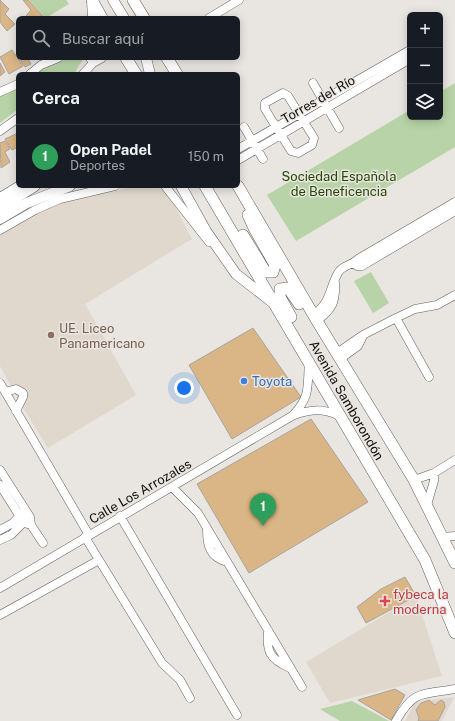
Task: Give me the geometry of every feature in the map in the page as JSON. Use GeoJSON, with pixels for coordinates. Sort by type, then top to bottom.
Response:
{"type":"FeatureCollection","features":[{"type":"Feature","properties":{"kind":"highway"},"geometry":{"type":"LineString","coordinates":[[91,0],[101,16]]}},
{"type":"Feature","properties":{"kind":"highway"},"geometry":{"type":"LineString","coordinates":[[133,0],[143,16]]}},
{"type":"Feature","properties":{"kind":"highway"},"geometry":{"type":"LineString","coordinates":[[168,60],[176,72]]}},
{"type":"Feature","properties":{"kind":"highway","name":"Avenida Samborondón"},"geometry":{"type":"LineString","coordinates":[[206,188],[425,560],[455,633]]}},
{"type":"Feature","properties":{"kind":"highway"},"geometry":{"type":"LineString","coordinates":[[210,188],[230,215],[265,271],[273,272],[275,265],[254,228],[238,188]]}},
{"type":"Feature","properties":{"kind":"highway","name":"Avenida Samborondón"},"geometry":{"type":"LineString","coordinates":[[238,188],[315,318],[414,480],[454,558]]}},
{"type":"Feature","properties":{"kind":"highway"},"geometry":{"type":"LineString","coordinates":[[309,361],[303,342],[280,296],[280,290],[288,288],[306,315],[315,318]]}},
{"type":"Feature","properties":{"kind":"main road"},"geometry":{"type":"LineString","coordinates":[[113,0],[123,16]]}},
{"type":"Feature","properties":{"kind":"main road"},"geometry":{"type":"LineString","coordinates":[[146,60],[150,72]]}},
{"type":"Feature","properties":{"kind":"main road"},"geometry":{"type":"LineString","coordinates":[[0,198],[17,188]]}},
{"type":"Feature","properties":{"kind":"main road"},"geometry":{"type":"LineString","coordinates":[[0,208],[31,188]]}},
{"type":"Feature","properties":{"kind":"main road"},"geometry":{"type":"LineString","coordinates":[[0,219],[27,203],[65,188]]}},
{"type":"Feature","properties":{"kind":"main road"},"geometry":{"type":"LineString","coordinates":[[182,188],[206,231],[236,274],[275,304]]}},
{"type":"Feature","properties":{"kind":"street"},"geometry":{"type":"LineString","coordinates":[[91,0],[92,16]]}},
{"type":"Feature","properties":{"kind":"street"},"geometry":{"type":"LineString","coordinates":[[212,16],[239,0]]}},
{"type":"Feature","properties":{"kind":"street","name":"Torres del Río"},"geometry":{"type":"LineString","coordinates":[[240,148],[407,52]]}},
{"type":"Feature","properties":{"kind":"street"},"geometry":{"type":"LineString","coordinates":[[32,72],[41,65],[53,60]]}},
{"type":"Feature","properties":{"kind":"street"},"geometry":{"type":"LineString","coordinates":[[84,72],[91,61]]}},
{"type":"Feature","properties":{"kind":"street","name":"Torres del Río"},"geometry":{"type":"LineString","coordinates":[[240,159],[407,61]]}},
{"type":"Feature","properties":{"kind":"street"},"geometry":{"type":"LineString","coordinates":[[382,65],[387,73]]}},
{"type":"Feature","properties":{"kind":"street"},"geometry":{"type":"LineString","coordinates":[[358,79],[363,86]]}},
{"type":"Feature","properties":{"kind":"street"},"geometry":{"type":"LineString","coordinates":[[312,83],[339,128]]}},
{"type":"Feature","properties":{"kind":"street"},"geometry":{"type":"LineString","coordinates":[[0,92],[16,85]]}},
{"type":"Feature","properties":{"kind":"street"},"geometry":{"type":"LineString","coordinates":[[283,93],[286,94],[303,121],[314,138],[312,145],[298,153],[294,153],[291,151],[265,109],[265,103],[283,93]]}},
{"type":"Feature","properties":{"kind":"street"},"geometry":{"type":"LineString","coordinates":[[0,131],[16,119]]}},
{"type":"Feature","properties":{"kind":"street"},"geometry":{"type":"LineString","coordinates":[[244,127],[263,159]]}},
{"type":"Feature","properties":{"kind":"street"},"geometry":{"type":"LineString","coordinates":[[0,230],[35,210],[60,199],[107,188]]}},
{"type":"Feature","properties":{"kind":"street"},"geometry":{"type":"LineString","coordinates":[[166,188],[187,216],[236,274]]}},
{"type":"Feature","properties":{"kind":"street"},"geometry":{"type":"LineString","coordinates":[[315,318],[326,303],[338,273],[342,268],[354,264],[356,266],[362,266],[388,246],[429,222],[455,202]]}},
{"type":"Feature","properties":{"kind":"street"},"geometry":{"type":"LineString","coordinates":[[429,222],[455,211]]}},
{"type":"Feature","properties":{"kind":"street"},"geometry":{"type":"LineString","coordinates":[[338,356],[358,346],[363,335],[396,318],[415,309],[437,305],[455,296]]}},
{"type":"Feature","properties":{"kind":"street"},"geometry":{"type":"LineString","coordinates":[[396,318],[429,377]]}},
{"type":"Feature","properties":{"kind":"street","name":"Calle Los Arrozales"},"geometry":{"type":"LineString","coordinates":[[292,416],[304,403],[306,397],[309,361]]}},
{"type":"Feature","properties":{"kind":"street"},"geometry":{"type":"LineString","coordinates":[[0,384],[87,536],[99,560],[162,663],[180,680],[190,698]]}},
{"type":"Feature","properties":{"kind":"street"},"geometry":{"type":"LineString","coordinates":[[5,392],[16,389],[23,393],[23,397],[16,411]]}},
{"type":"Feature","properties":{"kind":"street","name":"Calle Los Arrozales"},"geometry":{"type":"LineString","coordinates":[[0,588],[292,416],[314,409],[331,412],[340,416]]}},
{"type":"Feature","properties":{"kind":"street"},"geometry":{"type":"LineString","coordinates":[[414,480],[430,475],[455,460]]}},
{"type":"Feature","properties":{"kind":"street"},"geometry":{"type":"LineString","coordinates":[[1,474],[26,518]]}},
{"type":"Feature","properties":{"kind":"street"},"geometry":{"type":"LineString","coordinates":[[427,505],[433,488],[430,475]]}},
{"type":"Feature","properties":{"kind":"street"},"geometry":{"type":"LineString","coordinates":[[0,485],[44,543]]}},
{"type":"Feature","properties":{"kind":"street"},"geometry":{"type":"LineString","coordinates":[[172,487],[191,506],[208,529],[302,687]]}},
{"type":"Feature","properties":{"kind":"street"},"geometry":{"type":"LineString","coordinates":[[120,516],[237,715]]}},
{"type":"Feature","properties":{"kind":"street"},"geometry":{"type":"LineString","coordinates":[[0,530],[26,518]]}},
{"type":"Feature","properties":{"kind":"street"},"geometry":{"type":"LineString","coordinates":[[0,540],[11,535],[26,518]]}},
{"type":"Feature","properties":{"kind":"street"},"geometry":{"type":"LineString","coordinates":[[442,537],[455,536]]}},
{"type":"Feature","properties":{"kind":"street"},"geometry":{"type":"LineString","coordinates":[[0,615],[99,560]]}},
{"type":"Feature","properties":{"kind":"street"},"geometry":{"type":"LineString","coordinates":[[396,721],[404,706],[415,696],[455,689]]}},
{"type":"Feature","properties":{"kind":"shaded area","name":"UE. Liceo Panamericano"},"geometry":{"type":"Polygon","coordinates":[[[128,188],[158,188],[168,193],[192,239],[85,304],[136,395],[48,448],[20,403],[0,366],[0,235],[41,211],[64,202],[128,188]]]}},
{"type":"Feature","properties":{"kind":"shaded area"},"geometry":{"type":"Polygon","coordinates":[[[416,596],[442,676],[330,703],[306,662],[416,596]]]}},
{"type":"Feature","properties":{"kind":"shaded area"},"geometry":{"type":"Polygon","coordinates":[[[454,697],[442,721],[405,721],[415,702],[454,697]]]}},
{"type":"Feature","properties":{"kind":"green space"},"geometry":{"type":"Polygon","coordinates":[[[29,0],[66,0],[69,4],[49,16],[44,16],[29,0]]]}},
{"type":"Feature","properties":{"kind":"green space"},"geometry":{"type":"Polygon","coordinates":[[[58,60],[82,60],[75,72],[36,72],[41,67],[58,60]]]}},
{"type":"Feature","properties":{"kind":"green space","name":"Sociedad Española de Beneficencia"},"geometry":{"type":"Polygon","coordinates":[[[455,83],[455,147],[296,241],[267,195],[407,112],[407,120],[443,120],[443,90],[455,83]]]}},
{"type":"Feature","properties":{"kind":"green space"},"geometry":{"type":"Polygon","coordinates":[[[16,87],[16,111],[0,123],[0,94],[16,87]]]}},
{"type":"Feature","properties":{"kind":"green space"},"geometry":{"type":"Polygon","coordinates":[[[371,272],[389,303],[373,313],[354,281],[371,272]]]}},
{"type":"Feature","properties":{"kind":"green space"},"geometry":{"type":"Polygon","coordinates":[[[352,701],[389,721],[340,721],[320,709],[352,701]]]}},
{"type":"Feature","properties":{"kind":"building"},"geometry":{"type":"Polygon","coordinates":[[[0,0],[9,9],[5,14],[15,24],[7,31],[0,22],[0,0]]]}},
{"type":"Feature","properties":{"kind":"building"},"geometry":{"type":"Polygon","coordinates":[[[23,0],[28,0],[43,16],[26,16],[31,10],[23,0]]]}},
{"type":"Feature","properties":{"kind":"building"},"geometry":{"type":"Polygon","coordinates":[[[12,50],[16,56],[16,60],[19,60],[23,66],[9,74],[0,57],[12,50]]]}},
{"type":"Feature","properties":{"kind":"building"},"geometry":{"type":"Polygon","coordinates":[[[20,60],[29,60],[31,64],[25,67],[20,60]]]}},
{"type":"Feature","properties":{"kind":"building"},"geometry":{"type":"Polygon","coordinates":[[[0,63],[5,72],[0,76],[0,63]]]}},
{"type":"Feature","properties":{"kind":"building"},"geometry":{"type":"Polygon","coordinates":[[[16,134],[16,148],[12,150],[5,139],[16,134]]]}},
{"type":"Feature","properties":{"kind":"building"},"geometry":{"type":"Polygon","coordinates":[[[5,141],[10,149],[5,152],[10,162],[1,168],[0,143],[5,141]]]}},
{"type":"Feature","properties":{"kind":"building","name":"Toyota"},"geometry":{"type":"Polygon","coordinates":[[[253,328],[301,397],[232,439],[189,365],[253,328]]]}},
{"type":"Feature","properties":{"kind":"building"},"geometry":{"type":"Polygon","coordinates":[[[311,419],[368,502],[249,573],[197,484],[311,419]]]}},
{"type":"Feature","properties":{"kind":"building","name":"fybeca la moderna"},"geometry":{"type":"Polygon","coordinates":[[[405,577],[416,596],[366,623],[357,607],[381,589],[405,577]]]}},
{"type":"Feature","properties":{"kind":"building"},"geometry":{"type":"Polygon","coordinates":[[[395,689],[405,695],[391,720],[358,700],[395,689]]]}},
{"type":"Feature","properties":{"kind":"building"},"geometry":{"type":"Polygon","coordinates":[[[429,700],[435,705],[441,700],[444,702],[445,707],[438,721],[418,721],[419,718],[416,710],[421,703],[429,700]]]}},
{"type":"Feature","properties":{"kind":"place","name":"UE. Liceo Panamericano"},"geometry":{"type":"Point","coordinates":[51,335]}},
{"type":"Feature","properties":{"kind":"place","name":"Toyota"},"geometry":{"type":"Point","coordinates":[244,381]}},
{"type":"Feature","properties":{"kind":"place","name":"Open Padel"},"geometry":{"type":"Point","coordinates":[263,526]}},
{"type":"Feature","properties":{"kind":"place","name":"fybeca la moderna"},"geometry":{"type":"Point","coordinates":[385,601]}}]}
